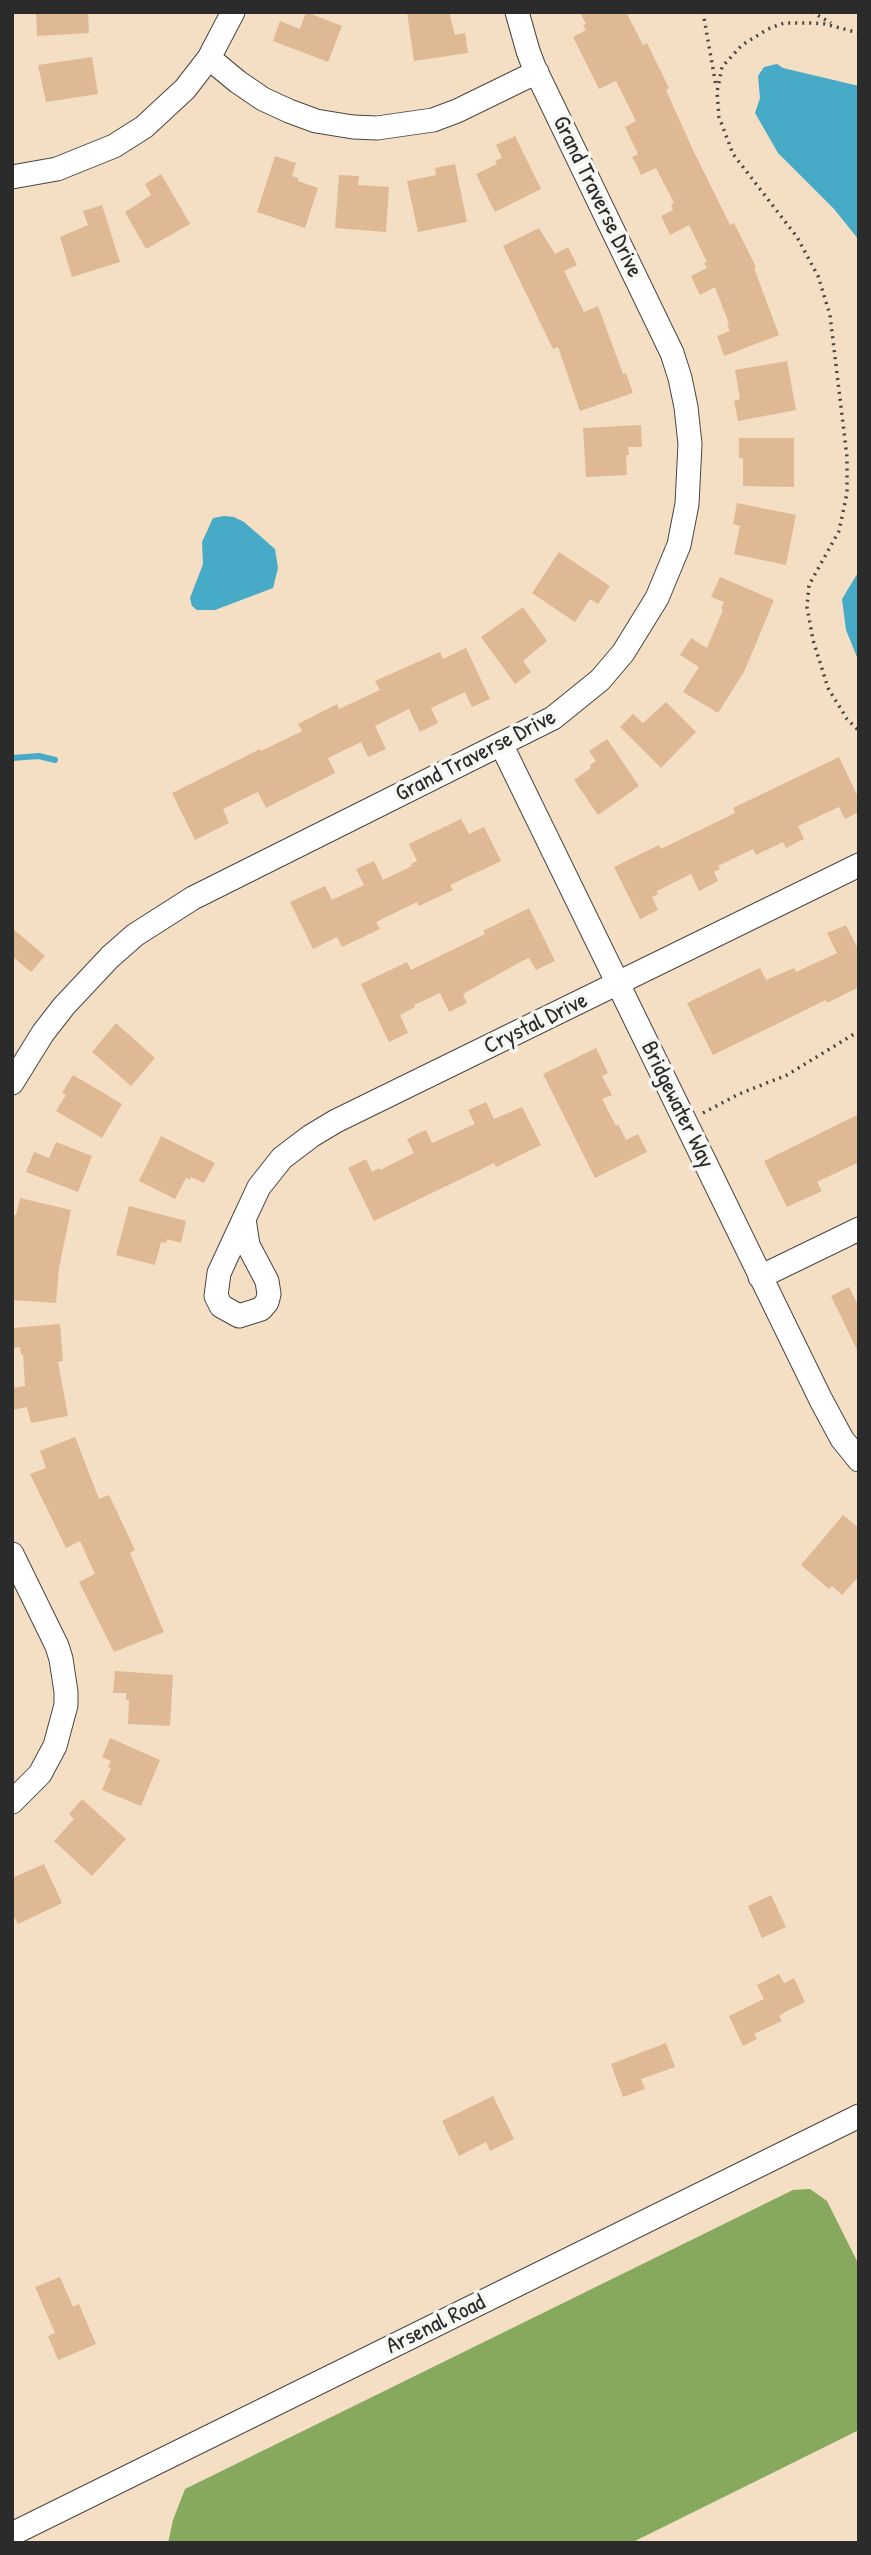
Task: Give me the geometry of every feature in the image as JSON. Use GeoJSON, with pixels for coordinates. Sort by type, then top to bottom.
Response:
{"type":"FeatureCollection","features":[{"type":"Feature","properties":{"kind":"street"},"geometry":{"type":"LineString","coordinates":[[12,177],[57,169],[129,137],[164,111],[209,58],[233,12]]}},
{"type":"Feature","properties":{"kind":"street","name":"Grand Traverse Drive"},"geometry":{"type":"LineString","coordinates":[[12,1083],[43,1033],[86,981],[135,935],[165,915],[295,846],[534,729],[571,705],[600,680],[623,653],[657,598],[670,568],[686,514],[690,479],[687,407],[672,353],[537,72],[517,12]]}},
{"type":"Feature","properties":{"kind":"street"},"geometry":{"type":"LineString","coordinates":[[209,58],[263,99],[316,121],[352,127],[377,128],[433,120],[537,72]]}},
{"type":"Feature","properties":{"kind":"street","name":"Bridgewater Way"},"geometry":{"type":"LineString","coordinates":[[502,746],[760,1277],[842,1439],[859,1460]]}},
{"type":"Feature","properties":{"kind":"street","name":"Crystal Drive"},"geometry":{"type":"LineString","coordinates":[[244,1219],[259,1187],[282,1158],[336,1121],[859,865]]}},
{"type":"Feature","properties":{"kind":"street"},"geometry":{"type":"LineString","coordinates":[[760,1277],[859,1229]]}},
{"type":"Feature","properties":{"kind":"street"},"geometry":{"type":"LineString","coordinates":[[12,1554],[57,1646],[64,1674],[66,1705],[55,1746],[40,1774],[12,1802]]}},
{"type":"Feature","properties":{"kind":"street","name":"Arsenal Road"},"geometry":{"type":"LineString","coordinates":[[12,2535],[859,2116]]}},
{"type":"Feature","properties":{"kind":"street"},"geometry":{"type":"LineString","coordinates":[[12,2535],[15,2543]]}},
{"type":"Feature","properties":{"kind":"path"},"geometry":{"type":"LineString","coordinates":[[703,12],[719,117],[733,154],[797,237],[818,276],[830,315],[847,457],[847,493],[839,531],[809,585],[807,607],[813,640],[828,688],[847,719],[859,731]]}},
{"type":"Feature","properties":{"kind":"path"},"geometry":{"type":"LineString","coordinates":[[812,12],[846,29]]}},
{"type":"Feature","properties":{"kind":"path"},"geometry":{"type":"LineString","coordinates":[[717,92],[722,67],[742,45],[768,29],[784,23],[798,22],[825,24],[859,33]]}},
{"type":"Feature","properties":{"kind":"path"},"geometry":{"type":"LineString","coordinates":[[685,1122],[739,1094],[787,1075],[859,1031]]}},
{"type":"Feature","properties":{"kind":"green space"},"geometry":{"type":"Polygon","coordinates":[[[810,2189],[827,2201],[859,2265],[859,2430],[631,2543],[168,2543],[173,2520],[185,2489],[793,2190],[810,2189]]]}},
{"type":"Feature","properties":{"kind":"water"},"geometry":{"type":"Polygon","coordinates":[[[777,64],[783,68],[859,86],[859,240],[834,209],[778,153],[755,113],[760,98],[758,76],[764,67],[777,64]]]}},
{"type":"Feature","properties":{"kind":"water"},"geometry":{"type":"Polygon","coordinates":[[[224,516],[244,522],[275,549],[278,568],[273,588],[215,610],[197,610],[192,606],[190,598],[203,564],[202,542],[213,518],[224,516]]]}},
{"type":"Feature","properties":{"kind":"water"},"geometry":{"type":"Polygon","coordinates":[[[859,571],[859,662],[846,630],[842,599],[859,571]]]}},
{"type":"Feature","properties":{"kind":"building"},"geometry":{"type":"Polygon","coordinates":[[[36,12],[88,12],[89,33],[37,36],[36,12]]]}},
{"type":"Feature","properties":{"kind":"building"},"geometry":{"type":"Polygon","coordinates":[[[306,12],[342,26],[328,62],[273,41],[280,21],[300,29],[306,12]]]}},
{"type":"Feature","properties":{"kind":"building"},"geometry":{"type":"Polygon","coordinates":[[[407,12],[449,12],[455,35],[465,33],[468,53],[414,61],[407,12]]]}},
{"type":"Feature","properties":{"kind":"building"},"geometry":{"type":"Polygon","coordinates":[[[580,12],[626,12],[643,45],[647,43],[669,88],[666,90],[693,150],[730,225],[734,223],[756,267],[754,268],[779,335],[724,356],[717,336],[730,331],[715,287],[700,295],[691,276],[707,268],[704,263],[707,262],[689,225],[670,235],[661,216],[673,210],[671,205],[674,203],[656,168],[641,175],[632,157],[638,154],[625,127],[636,121],[616,81],[599,89],[573,37],[586,30],[580,12]]]}},
{"type":"Feature","properties":{"kind":"building"},"geometry":{"type":"Polygon","coordinates":[[[92,57],[98,94],[46,102],[38,65],[92,57]]]}},
{"type":"Feature","properties":{"kind":"building"},"geometry":{"type":"Polygon","coordinates":[[[515,136],[541,189],[495,212],[476,174],[497,164],[495,161],[502,158],[496,145],[515,136]]]}},
{"type":"Feature","properties":{"kind":"building"},"geometry":{"type":"Polygon","coordinates":[[[275,156],[296,163],[292,176],[318,188],[305,228],[257,212],[275,156]]]}},
{"type":"Feature","properties":{"kind":"building"},"geometry":{"type":"Polygon","coordinates":[[[455,164],[467,222],[418,232],[407,181],[436,175],[435,168],[455,164]]]}},
{"type":"Feature","properties":{"kind":"building"},"geometry":{"type":"Polygon","coordinates":[[[161,174],[190,224],[146,249],[125,212],[151,195],[145,184],[161,174]]]}},
{"type":"Feature","properties":{"kind":"building"},"geometry":{"type":"Polygon","coordinates":[[[339,175],[359,176],[358,185],[389,187],[386,232],[335,228],[339,175]]]}},
{"type":"Feature","properties":{"kind":"building"},"geometry":{"type":"Polygon","coordinates":[[[102,205],[120,262],[72,277],[60,237],[88,225],[83,211],[102,205]]]}},
{"type":"Feature","properties":{"kind":"building"},"geometry":{"type":"Polygon","coordinates":[[[539,228],[555,254],[568,247],[577,265],[564,271],[584,312],[598,306],[623,374],[626,373],[633,393],[580,411],[558,347],[553,349],[503,246],[539,228]]]}},
{"type":"Feature","properties":{"kind":"building"},"geometry":{"type":"Polygon","coordinates":[[[787,361],[796,410],[738,421],[734,401],[740,399],[735,370],[787,361]]]}},
{"type":"Feature","properties":{"kind":"building"},"geometry":{"type":"Polygon","coordinates":[[[641,425],[642,447],[628,447],[627,475],[586,477],[583,428],[641,425]]]}},
{"type":"Feature","properties":{"kind":"building"},"geometry":{"type":"Polygon","coordinates":[[[739,438],[794,438],[794,487],[743,486],[743,458],[739,458],[739,438]]]}},
{"type":"Feature","properties":{"kind":"building"},"geometry":{"type":"Polygon","coordinates":[[[737,503],[796,515],[786,565],[734,554],[740,526],[733,524],[737,503]]]}},
{"type":"Feature","properties":{"kind":"building"},"geometry":{"type":"Polygon","coordinates":[[[559,552],[610,586],[598,604],[590,599],[575,622],[532,593],[559,552]]]}},
{"type":"Feature","properties":{"kind":"building"},"geometry":{"type":"Polygon","coordinates":[[[720,577],[774,600],[744,672],[718,713],[683,692],[699,667],[680,655],[691,638],[707,648],[723,610],[721,608],[724,602],[711,597],[720,577]]]}},
{"type":"Feature","properties":{"kind":"building"},"geometry":{"type":"Polygon","coordinates":[[[523,607],[547,641],[523,661],[531,672],[515,684],[481,637],[523,607]]]}},
{"type":"Feature","properties":{"kind":"building"},"geometry":{"type":"Polygon","coordinates":[[[466,648],[490,699],[472,707],[465,692],[431,708],[438,723],[420,732],[409,709],[375,726],[386,749],[368,757],[361,742],[328,758],[335,773],[266,808],[258,792],[223,809],[229,823],[195,840],[172,793],[302,731],[298,724],[337,704],[339,709],[380,690],[375,681],[440,652],[443,659],[466,648]]]}},
{"type":"Feature","properties":{"kind":"building"},"geometry":{"type":"Polygon","coordinates":[[[666,702],[696,732],[661,768],[620,727],[633,714],[643,723],[666,702]]]}},
{"type":"Feature","properties":{"kind":"building"},"geometry":{"type":"Polygon","coordinates":[[[607,739],[639,786],[598,815],[574,780],[596,761],[589,751],[607,739]]]}},
{"type":"Feature","properties":{"kind":"building"},"geometry":{"type":"Polygon","coordinates":[[[839,757],[859,799],[859,812],[845,819],[839,807],[798,826],[804,839],[786,848],[783,842],[756,855],[753,849],[718,866],[720,869],[714,872],[718,881],[699,891],[691,874],[657,891],[658,894],[652,897],[658,910],[640,919],[614,867],[659,845],[661,849],[735,813],[733,808],[839,757]]]}},
{"type":"Feature","properties":{"kind":"building"},"geometry":{"type":"Polygon","coordinates":[[[461,819],[469,834],[484,827],[501,861],[450,885],[453,890],[419,906],[417,902],[376,922],[380,929],[342,947],[337,937],[313,949],[290,902],[325,886],[332,900],[364,885],[356,869],[374,861],[383,880],[412,866],[411,864],[417,861],[409,844],[461,819]]]}},
{"type":"Feature","properties":{"kind":"building"},"geometry":{"type":"Polygon","coordinates":[[[529,908],[555,961],[536,970],[529,958],[522,961],[463,994],[467,1003],[449,1012],[440,993],[414,1005],[415,1007],[400,1015],[408,1033],[389,1042],[361,984],[407,962],[411,970],[485,934],[483,931],[529,908]]]}},
{"type":"Feature","properties":{"kind":"building"},"geometry":{"type":"Polygon","coordinates":[[[846,925],[859,951],[859,987],[827,1003],[826,1000],[713,1055],[687,1003],[760,968],[766,980],[794,968],[796,972],[837,953],[827,933],[846,925]]]}},
{"type":"Feature","properties":{"kind":"building"},"geometry":{"type":"Polygon","coordinates":[[[12,928],[45,956],[31,972],[12,956],[12,928]]]}},
{"type":"Feature","properties":{"kind":"building"},"geometry":{"type":"Polygon","coordinates":[[[116,1023],[155,1058],[131,1086],[92,1052],[116,1023]]]}},
{"type":"Feature","properties":{"kind":"building"},"geometry":{"type":"Polygon","coordinates":[[[596,1048],[608,1073],[602,1076],[612,1095],[602,1099],[626,1140],[638,1134],[647,1152],[595,1178],[543,1074],[596,1048]]]}},
{"type":"Feature","properties":{"kind":"building"},"geometry":{"type":"Polygon","coordinates":[[[73,1075],[122,1104],[102,1138],[56,1111],[66,1095],[62,1093],[73,1075]]]}},
{"type":"Feature","properties":{"kind":"building"},"geometry":{"type":"Polygon","coordinates":[[[486,1102],[494,1119],[522,1107],[541,1145],[496,1167],[494,1163],[374,1221],[348,1168],[366,1159],[372,1172],[379,1168],[380,1170],[414,1153],[407,1139],[417,1134],[426,1130],[432,1143],[475,1124],[468,1110],[486,1102]]]}},
{"type":"Feature","properties":{"kind":"building"},"geometry":{"type":"Polygon","coordinates":[[[859,1114],[859,1162],[817,1182],[822,1191],[787,1207],[764,1161],[859,1114]]]}},
{"type":"Feature","properties":{"kind":"building"},"geometry":{"type":"Polygon","coordinates":[[[161,1136],[215,1163],[204,1183],[191,1177],[190,1180],[186,1178],[175,1199],[139,1181],[161,1136]]]}},
{"type":"Feature","properties":{"kind":"building"},"geometry":{"type":"Polygon","coordinates":[[[56,1142],[92,1156],[78,1192],[26,1172],[34,1152],[49,1158],[56,1142]]]}},
{"type":"Feature","properties":{"kind":"building"},"geometry":{"type":"Polygon","coordinates":[[[20,1198],[71,1210],[59,1268],[56,1303],[12,1300],[12,1215],[16,1215],[20,1198]]]}},
{"type":"Feature","properties":{"kind":"building"},"geometry":{"type":"Polygon","coordinates":[[[129,1206],[186,1221],[181,1243],[167,1239],[166,1243],[161,1242],[155,1265],[116,1255],[129,1206]]]}},
{"type":"Feature","properties":{"kind":"building"},"geometry":{"type":"Polygon","coordinates":[[[849,1287],[859,1307],[859,1354],[831,1296],[849,1287]]]}},
{"type":"Feature","properties":{"kind":"building"},"geometry":{"type":"Polygon","coordinates":[[[60,1324],[63,1361],[58,1362],[68,1416],[31,1423],[27,1407],[12,1410],[12,1388],[25,1386],[23,1354],[20,1347],[12,1348],[12,1328],[60,1324]]]}},
{"type":"Feature","properties":{"kind":"building"},"geometry":{"type":"Polygon","coordinates":[[[75,1437],[99,1499],[109,1495],[135,1550],[130,1553],[164,1632],[114,1652],[79,1582],[95,1574],[80,1541],[66,1548],[30,1474],[46,1468],[40,1451],[75,1437]]]}},
{"type":"Feature","properties":{"kind":"building"},"geometry":{"type":"Polygon","coordinates":[[[843,1515],[859,1528],[859,1576],[842,1595],[832,1586],[829,1589],[801,1565],[843,1515]]]}},
{"type":"Feature","properties":{"kind":"building"},"geometry":{"type":"Polygon","coordinates":[[[115,1671],[173,1675],[170,1726],[128,1724],[129,1700],[126,1700],[126,1693],[113,1693],[115,1671]]]}},
{"type":"Feature","properties":{"kind":"building"},"geometry":{"type":"Polygon","coordinates":[[[110,1738],[160,1760],[141,1806],[102,1790],[111,1768],[108,1767],[111,1761],[102,1757],[110,1738]]]}},
{"type":"Feature","properties":{"kind":"building"},"geometry":{"type":"Polygon","coordinates":[[[82,1799],[126,1839],[92,1876],[54,1841],[74,1819],[69,1814],[82,1799]]]}},
{"type":"Feature","properties":{"kind":"building"},"geometry":{"type":"Polygon","coordinates":[[[44,1864],[62,1903],[18,1924],[12,1913],[12,1878],[44,1864]]]}},
{"type":"Feature","properties":{"kind":"building"},"geometry":{"type":"Polygon","coordinates":[[[771,1895],[786,1927],[762,1938],[748,1906],[771,1895]]]}},
{"type":"Feature","properties":{"kind":"building"},"geometry":{"type":"Polygon","coordinates":[[[779,1974],[784,1983],[794,1978],[805,2002],[779,2016],[782,2021],[754,2034],[757,2039],[743,2046],[729,2016],[764,1999],[757,1985],[779,1974]]]}},
{"type":"Feature","properties":{"kind":"building"},"geometry":{"type":"Polygon","coordinates":[[[666,2043],[675,2067],[641,2079],[645,2089],[623,2097],[611,2064],[666,2043]]]}},
{"type":"Feature","properties":{"kind":"building"},"geometry":{"type":"Polygon","coordinates":[[[493,2096],[514,2139],[490,2151],[486,2142],[459,2156],[442,2121],[493,2096]]]}},
{"type":"Feature","properties":{"kind":"building"},"geometry":{"type":"Polygon","coordinates":[[[60,2277],[73,2307],[79,2304],[96,2344],[58,2360],[48,2336],[55,2333],[35,2287],[60,2277]]]}},
{"type":"Feature","properties":{"kind":"waterway"},"geometry":{"type":"LineString","coordinates":[[12,758],[39,756],[55,760]]}}]}
